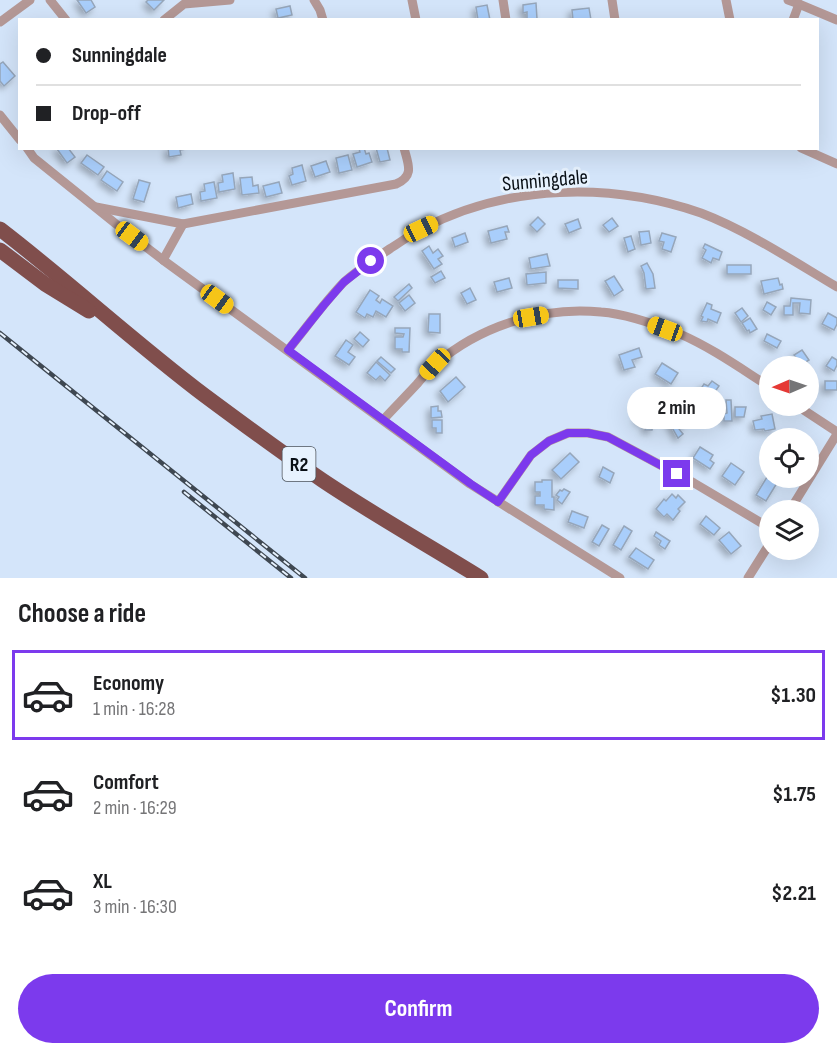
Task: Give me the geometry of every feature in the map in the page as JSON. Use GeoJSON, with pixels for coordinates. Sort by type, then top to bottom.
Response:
{"type":"FeatureCollection","features":[{"type":"Feature","properties":{"kind":"highway","name":"R2"},"geometry":{"type":"LineString","coordinates":[[0,229],[202,394],[323,481],[480,578]]}},
{"type":"Feature","properties":{"kind":"highway","name":"R2"},"geometry":{"type":"LineString","coordinates":[[0,250],[45,284],[128,335]]}},
{"type":"Feature","properties":{"kind":"street"},"geometry":{"type":"LineString","coordinates":[[0,22],[30,0]]}},
{"type":"Feature","properties":{"kind":"street"},"geometry":{"type":"LineString","coordinates":[[50,0],[64,18]]}},
{"type":"Feature","properties":{"kind":"street"},"geometry":{"type":"LineString","coordinates":[[166,18],[185,2],[230,0]]}},
{"type":"Feature","properties":{"kind":"street"},"geometry":{"type":"LineString","coordinates":[[314,0],[322,18]]}},
{"type":"Feature","properties":{"kind":"street"},"geometry":{"type":"LineString","coordinates":[[412,0],[416,18]]}},
{"type":"Feature","properties":{"kind":"street"},"geometry":{"type":"LineString","coordinates":[[503,0],[506,18]]}},
{"type":"Feature","properties":{"kind":"street"},"geometry":{"type":"LineString","coordinates":[[612,0],[615,18]]}},
{"type":"Feature","properties":{"kind":"street"},"geometry":{"type":"LineString","coordinates":[[726,0],[730,18]]}},
{"type":"Feature","properties":{"kind":"street"},"geometry":{"type":"LineString","coordinates":[[788,0],[837,20]]}},
{"type":"Feature","properties":{"kind":"street"},"geometry":{"type":"LineString","coordinates":[[794,18],[799,4]]}},
{"type":"Feature","properties":{"kind":"street"},"geometry":{"type":"LineString","coordinates":[[0,115],[18,138]]}},
{"type":"Feature","properties":{"kind":"street"},"geometry":{"type":"LineString","coordinates":[[28,150],[34,158],[163,260],[471,484],[620,578]]}},
{"type":"Feature","properties":{"kind":"street"},"geometry":{"type":"LineString","coordinates":[[94,207],[183,224],[396,184],[404,181],[408,176],[409,170],[404,150]]}},
{"type":"Feature","properties":{"kind":"street"},"geometry":{"type":"LineString","coordinates":[[806,150],[837,164]]}},
{"type":"Feature","properties":{"kind":"street","name":"Sunningdale"},"geometry":{"type":"LineString","coordinates":[[288,350],[344,282],[371,261],[421,229],[484,204],[556,192],[608,194],[661,201],[702,214],[742,232],[837,287]]}},
{"type":"Feature","properties":{"kind":"street"},"geometry":{"type":"LineString","coordinates":[[163,260],[183,224]]}},
{"type":"Feature","properties":{"kind":"street"},"geometry":{"type":"LineString","coordinates":[[383,420],[435,364],[467,342],[501,325],[564,311],[602,312],[635,318],[680,334],[719,354],[759,380]]}},
{"type":"Feature","properties":{"kind":"street"},"geometry":{"type":"LineString","coordinates":[[796,500],[837,433],[812,416]]}},
{"type":"Feature","properties":{"kind":"street"},"geometry":{"type":"LineString","coordinates":[[498,502],[531,455],[549,441],[568,433],[588,433],[608,437],[694,483],[759,521]]}},
{"type":"Feature","properties":{"kind":"street"},"geometry":{"type":"LineString","coordinates":[[748,578],[759,560]]}},
{"type":"Feature","properties":{"kind":"building"},"geometry":{"type":"Polygon","coordinates":[[[77,0],[91,0],[95,7],[86,13],[77,0]]]}},
{"type":"Feature","properties":{"kind":"building"},"geometry":{"type":"Polygon","coordinates":[[[164,0],[154,10],[146,2],[164,0]]]}},
{"type":"Feature","properties":{"kind":"building"},"geometry":{"type":"Polygon","coordinates":[[[536,3],[537,18],[527,18],[527,12],[523,13],[523,5],[536,3]]]}},
{"type":"Feature","properties":{"kind":"building"},"geometry":{"type":"Polygon","coordinates":[[[487,5],[490,18],[478,18],[476,7],[487,5]]]}},
{"type":"Feature","properties":{"kind":"building"},"geometry":{"type":"Polygon","coordinates":[[[290,6],[292,15],[278,18],[276,9],[290,6]]]}},
{"type":"Feature","properties":{"kind":"building"},"geometry":{"type":"Polygon","coordinates":[[[589,8],[591,18],[573,18],[572,10],[589,8]]]}},
{"type":"Feature","properties":{"kind":"building"},"geometry":{"type":"Polygon","coordinates":[[[3,62],[15,76],[4,86],[0,81],[0,64],[3,62]]]}},
{"type":"Feature","properties":{"kind":"building"},"geometry":{"type":"Polygon","coordinates":[[[58,150],[70,150],[75,157],[67,163],[58,150]]]}},
{"type":"Feature","properties":{"kind":"building"},"geometry":{"type":"Polygon","coordinates":[[[168,150],[180,150],[181,155],[169,157],[168,150]]]}},
{"type":"Feature","properties":{"kind":"building"},"geometry":{"type":"Polygon","coordinates":[[[359,150],[365,150],[366,154],[369,153],[372,162],[357,167],[353,154],[360,152],[359,150]]]}},
{"type":"Feature","properties":{"kind":"building"},"geometry":{"type":"Polygon","coordinates":[[[377,150],[388,150],[390,160],[380,162],[377,150]]]}},
{"type":"Feature","properties":{"kind":"building"},"geometry":{"type":"Polygon","coordinates":[[[87,155],[104,167],[98,175],[81,163],[87,155]]]}},
{"type":"Feature","properties":{"kind":"building"},"geometry":{"type":"Polygon","coordinates":[[[348,155],[352,170],[339,173],[336,158],[348,155]]]}},
{"type":"Feature","properties":{"kind":"building"},"geometry":{"type":"Polygon","coordinates":[[[326,161],[330,172],[315,177],[311,166],[326,161]]]}},
{"type":"Feature","properties":{"kind":"building"},"geometry":{"type":"Polygon","coordinates":[[[302,165],[306,181],[292,185],[289,176],[293,174],[292,168],[302,165]]]}},
{"type":"Feature","properties":{"kind":"building"},"geometry":{"type":"Polygon","coordinates":[[[107,171],[123,182],[117,191],[101,180],[107,171]]]}},
{"type":"Feature","properties":{"kind":"building"},"geometry":{"type":"Polygon","coordinates":[[[233,173],[235,189],[219,192],[218,183],[223,182],[222,175],[233,173]]]}},
{"type":"Feature","properties":{"kind":"building"},"geometry":{"type":"Polygon","coordinates":[[[252,177],[253,186],[258,185],[259,193],[242,195],[240,178],[252,177]]]}},
{"type":"Feature","properties":{"kind":"building"},"geometry":{"type":"Polygon","coordinates":[[[139,180],[150,183],[144,202],[133,199],[139,180]]]}},
{"type":"Feature","properties":{"kind":"building"},"geometry":{"type":"Polygon","coordinates":[[[214,182],[217,198],[201,201],[200,192],[205,191],[204,184],[214,182]]]}},
{"type":"Feature","properties":{"kind":"building"},"geometry":{"type":"Polygon","coordinates":[[[279,182],[282,193],[266,197],[263,186],[279,182]]]}},
{"type":"Feature","properties":{"kind":"building"},"geometry":{"type":"Polygon","coordinates":[[[191,194],[193,204],[178,208],[176,197],[191,194]]]}},
{"type":"Feature","properties":{"kind":"building"},"geometry":{"type":"Polygon","coordinates":[[[538,217],[545,224],[537,232],[530,225],[538,217]]]}},
{"type":"Feature","properties":{"kind":"building"},"geometry":{"type":"Polygon","coordinates":[[[612,218],[618,226],[609,232],[603,225],[612,218]]]}},
{"type":"Feature","properties":{"kind":"building"},"geometry":{"type":"Polygon","coordinates":[[[578,219],[581,228],[569,233],[565,224],[578,219]]]}},
{"type":"Feature","properties":{"kind":"building"},"geometry":{"type":"Polygon","coordinates":[[[507,226],[509,232],[505,232],[507,239],[491,243],[488,231],[507,226]]]}},
{"type":"Feature","properties":{"kind":"building"},"geometry":{"type":"Polygon","coordinates":[[[649,231],[651,243],[641,245],[639,232],[649,231]]]}},
{"type":"Feature","properties":{"kind":"building"},"geometry":{"type":"Polygon","coordinates":[[[465,233],[468,242],[455,247],[452,238],[465,233]]]}},
{"type":"Feature","properties":{"kind":"building"},"geometry":{"type":"Polygon","coordinates":[[[662,233],[676,237],[671,252],[662,249],[664,242],[659,241],[662,233]]]}},
{"type":"Feature","properties":{"kind":"building"},"geometry":{"type":"Polygon","coordinates":[[[631,236],[635,249],[628,252],[624,238],[631,236]]]}},
{"type":"Feature","properties":{"kind":"building"},"geometry":{"type":"Polygon","coordinates":[[[705,244],[722,252],[719,260],[713,258],[711,263],[702,258],[706,250],[703,248],[705,244]]]}},
{"type":"Feature","properties":{"kind":"building"},"geometry":{"type":"Polygon","coordinates":[[[429,246],[433,253],[438,249],[443,256],[438,259],[442,264],[434,269],[422,251],[429,246]]]}},
{"type":"Feature","properties":{"kind":"building"},"geometry":{"type":"Polygon","coordinates":[[[547,254],[550,266],[531,269],[529,258],[547,254]]]}},
{"type":"Feature","properties":{"kind":"building"},"geometry":{"type":"Polygon","coordinates":[[[647,263],[653,274],[655,288],[646,289],[641,266],[647,263]]]}},
{"type":"Feature","properties":{"kind":"building"},"geometry":{"type":"Polygon","coordinates":[[[727,265],[751,265],[751,274],[727,274],[727,265]]]}},
{"type":"Feature","properties":{"kind":"building"},"geometry":{"type":"Polygon","coordinates":[[[441,271],[445,278],[435,283],[431,277],[441,271]]]}},
{"type":"Feature","properties":{"kind":"building"},"geometry":{"type":"Polygon","coordinates":[[[546,272],[546,283],[527,285],[526,274],[546,272]]]}},
{"type":"Feature","properties":{"kind":"building"},"geometry":{"type":"Polygon","coordinates":[[[614,276],[623,290],[614,296],[605,281],[614,276]]]}},
{"type":"Feature","properties":{"kind":"building"},"geometry":{"type":"Polygon","coordinates":[[[509,278],[512,288],[497,292],[494,282],[509,278]]]}},
{"type":"Feature","properties":{"kind":"building"},"geometry":{"type":"Polygon","coordinates":[[[778,278],[783,289],[764,294],[761,281],[778,278]]]}},
{"type":"Feature","properties":{"kind":"building"},"geometry":{"type":"Polygon","coordinates":[[[558,280],[578,280],[578,289],[558,288],[558,280]]]}},
{"type":"Feature","properties":{"kind":"building"},"geometry":{"type":"Polygon","coordinates":[[[409,284],[412,288],[398,301],[394,297],[409,284]]]}},
{"type":"Feature","properties":{"kind":"building"},"geometry":{"type":"Polygon","coordinates":[[[470,288],[476,300],[467,304],[461,293],[470,288]]]}},
{"type":"Feature","properties":{"kind":"building"},"geometry":{"type":"Polygon","coordinates":[[[370,290],[379,296],[376,300],[380,303],[382,299],[393,306],[386,317],[376,311],[373,317],[367,314],[365,318],[356,312],[370,290]]]}},
{"type":"Feature","properties":{"kind":"building"},"geometry":{"type":"Polygon","coordinates":[[[409,295],[415,303],[405,311],[399,303],[409,295]]]}},
{"type":"Feature","properties":{"kind":"building"},"geometry":{"type":"Polygon","coordinates":[[[791,298],[811,300],[810,314],[799,313],[800,303],[793,303],[793,315],[784,315],[784,306],[790,306],[791,298]]]}},
{"type":"Feature","properties":{"kind":"building"},"geometry":{"type":"Polygon","coordinates":[[[767,302],[776,307],[771,315],[763,310],[767,302]]]}},
{"type":"Feature","properties":{"kind":"building"},"geometry":{"type":"Polygon","coordinates":[[[707,303],[712,305],[711,309],[721,313],[717,323],[708,319],[707,322],[701,321],[707,303]]]}},
{"type":"Feature","properties":{"kind":"building"},"geometry":{"type":"Polygon","coordinates":[[[742,308],[748,316],[741,322],[735,313],[742,308]]]}},
{"type":"Feature","properties":{"kind":"building"},"geometry":{"type":"Polygon","coordinates":[[[828,313],[837,318],[834,330],[822,324],[828,313]]]}},
{"type":"Feature","properties":{"kind":"building"},"geometry":{"type":"Polygon","coordinates":[[[429,314],[440,314],[440,333],[428,332],[429,314]]]}},
{"type":"Feature","properties":{"kind":"building"},"geometry":{"type":"Polygon","coordinates":[[[750,318],[757,329],[750,333],[742,323],[750,318]]]}},
{"type":"Feature","properties":{"kind":"building"},"geometry":{"type":"Polygon","coordinates":[[[395,328],[410,328],[409,352],[395,349],[395,337],[403,337],[404,334],[395,333],[395,328]]]}},
{"type":"Feature","properties":{"kind":"building"},"geometry":{"type":"Polygon","coordinates":[[[360,332],[369,340],[363,347],[354,339],[360,332]]]}},
{"type":"Feature","properties":{"kind":"building"},"geometry":{"type":"Polygon","coordinates":[[[767,334],[781,341],[777,348],[764,341],[767,334]]]}},
{"type":"Feature","properties":{"kind":"building"},"geometry":{"type":"Polygon","coordinates":[[[346,340],[353,345],[348,352],[355,357],[349,365],[335,356],[346,340]]]}},
{"type":"Feature","properties":{"kind":"building"},"geometry":{"type":"Polygon","coordinates":[[[639,348],[642,357],[632,360],[635,367],[624,370],[619,355],[639,348]]]}},
{"type":"Feature","properties":{"kind":"building"},"geometry":{"type":"Polygon","coordinates":[[[802,350],[806,356],[795,356],[802,350]]]}},
{"type":"Feature","properties":{"kind":"building"},"geometry":{"type":"Polygon","coordinates":[[[381,357],[395,369],[391,373],[377,361],[381,357]]]}},
{"type":"Feature","properties":{"kind":"building"},"geometry":{"type":"Polygon","coordinates":[[[832,357],[837,360],[834,371],[826,366],[832,357]]]}},
{"type":"Feature","properties":{"kind":"building"},"geometry":{"type":"Polygon","coordinates":[[[376,362],[390,375],[385,381],[380,376],[376,380],[367,373],[376,362]]]}},
{"type":"Feature","properties":{"kind":"building"},"geometry":{"type":"Polygon","coordinates":[[[662,363],[678,373],[671,384],[655,374],[662,363]]]}},
{"type":"Feature","properties":{"kind":"building"},"geometry":{"type":"Polygon","coordinates":[[[456,377],[465,387],[448,402],[440,391],[456,377]]]}},
{"type":"Feature","properties":{"kind":"building"},"geometry":{"type":"Polygon","coordinates":[[[712,381],[719,386],[712,396],[708,393],[704,398],[698,393],[704,384],[708,386],[712,381]]]}},
{"type":"Feature","properties":{"kind":"building"},"geometry":{"type":"Polygon","coordinates":[[[825,381],[837,381],[837,390],[825,390],[825,381]]]}},
{"type":"Feature","properties":{"kind":"building"},"geometry":{"type":"Polygon","coordinates":[[[726,400],[731,400],[732,421],[724,421],[724,414],[727,413],[726,400]]]}},
{"type":"Feature","properties":{"kind":"building"},"geometry":{"type":"Polygon","coordinates":[[[438,406],[442,417],[431,418],[431,407],[438,406]]]}},
{"type":"Feature","properties":{"kind":"building"},"geometry":{"type":"Polygon","coordinates":[[[735,407],[746,407],[744,417],[735,417],[735,407]]]}},
{"type":"Feature","properties":{"kind":"building"},"geometry":{"type":"Polygon","coordinates":[[[639,412],[654,414],[652,430],[645,430],[646,422],[638,421],[639,412]]]}},
{"type":"Feature","properties":{"kind":"building"},"geometry":{"type":"Polygon","coordinates":[[[679,415],[686,424],[679,429],[683,434],[678,438],[669,422],[679,415]]]}},
{"type":"Feature","properties":{"kind":"building"},"geometry":{"type":"Polygon","coordinates":[[[761,416],[772,416],[775,428],[755,430],[753,421],[762,419],[761,416]]]}},
{"type":"Feature","properties":{"kind":"building"},"geometry":{"type":"Polygon","coordinates":[[[432,420],[442,420],[442,433],[436,433],[436,428],[432,428],[432,420]]]}},
{"type":"Feature","properties":{"kind":"building"},"geometry":{"type":"Polygon","coordinates":[[[700,447],[713,455],[710,460],[714,463],[710,469],[693,458],[700,447]]]}},
{"type":"Feature","properties":{"kind":"building"},"geometry":{"type":"Polygon","coordinates":[[[570,453],[579,462],[561,479],[552,470],[570,453]]]}},
{"type":"Feature","properties":{"kind":"building"},"geometry":{"type":"Polygon","coordinates":[[[731,463],[744,472],[735,485],[722,476],[731,463]]]}},
{"type":"Feature","properties":{"kind":"building"},"geometry":{"type":"Polygon","coordinates":[[[603,467],[614,473],[610,483],[599,477],[603,467]]]}},
{"type":"Feature","properties":{"kind":"building"},"geometry":{"type":"Polygon","coordinates":[[[542,480],[552,480],[554,510],[544,509],[544,505],[535,505],[535,496],[540,496],[540,492],[535,492],[535,482],[542,482],[542,480]]]}},
{"type":"Feature","properties":{"kind":"building"},"geometry":{"type":"Polygon","coordinates":[[[760,488],[774,488],[767,500],[756,495],[760,488]]]}},
{"type":"Feature","properties":{"kind":"building"},"geometry":{"type":"Polygon","coordinates":[[[564,489],[570,492],[562,504],[557,500],[559,497],[556,495],[564,489]]]}},
{"type":"Feature","properties":{"kind":"building"},"geometry":{"type":"Polygon","coordinates":[[[672,494],[676,498],[678,495],[685,502],[678,509],[680,511],[673,520],[667,514],[664,517],[656,509],[664,499],[666,501],[672,494]]]}},
{"type":"Feature","properties":{"kind":"building"},"geometry":{"type":"Polygon","coordinates":[[[572,511],[588,517],[584,528],[568,522],[572,511]]]}},
{"type":"Feature","properties":{"kind":"building"},"geometry":{"type":"Polygon","coordinates":[[[706,516],[720,528],[714,535],[700,524],[706,516]]]}},
{"type":"Feature","properties":{"kind":"building"},"geometry":{"type":"Polygon","coordinates":[[[602,525],[609,529],[599,546],[592,542],[602,525]]]}},
{"type":"Feature","properties":{"kind":"building"},"geometry":{"type":"Polygon","coordinates":[[[624,526],[632,531],[621,550],[613,545],[624,526]]]}},
{"type":"Feature","properties":{"kind":"building"},"geometry":{"type":"Polygon","coordinates":[[[656,532],[670,541],[665,549],[659,545],[661,541],[654,536],[656,532]]]}},
{"type":"Feature","properties":{"kind":"building"},"geometry":{"type":"Polygon","coordinates":[[[729,532],[741,546],[731,554],[719,540],[729,532]]]}},
{"type":"Feature","properties":{"kind":"building"},"geometry":{"type":"Polygon","coordinates":[[[636,548],[654,560],[648,569],[629,557],[636,548]]]}},
{"type":"Feature","properties":{"kind":"railway"},"geometry":{"type":"LineString","coordinates":[[0,333],[305,578]]}},
{"type":"Feature","properties":{"kind":"railway"},"geometry":{"type":"LineString","coordinates":[[184,492],[291,578]]}},
{"type":"Feature","properties":{"kind":"route"},"geometry":{"type":"LineString","coordinates":[[371,261],[344,282],[288,350],[471,484],[498,502],[531,455],[549,441],[568,433],[588,433],[608,437],[677,474]]}}]}
